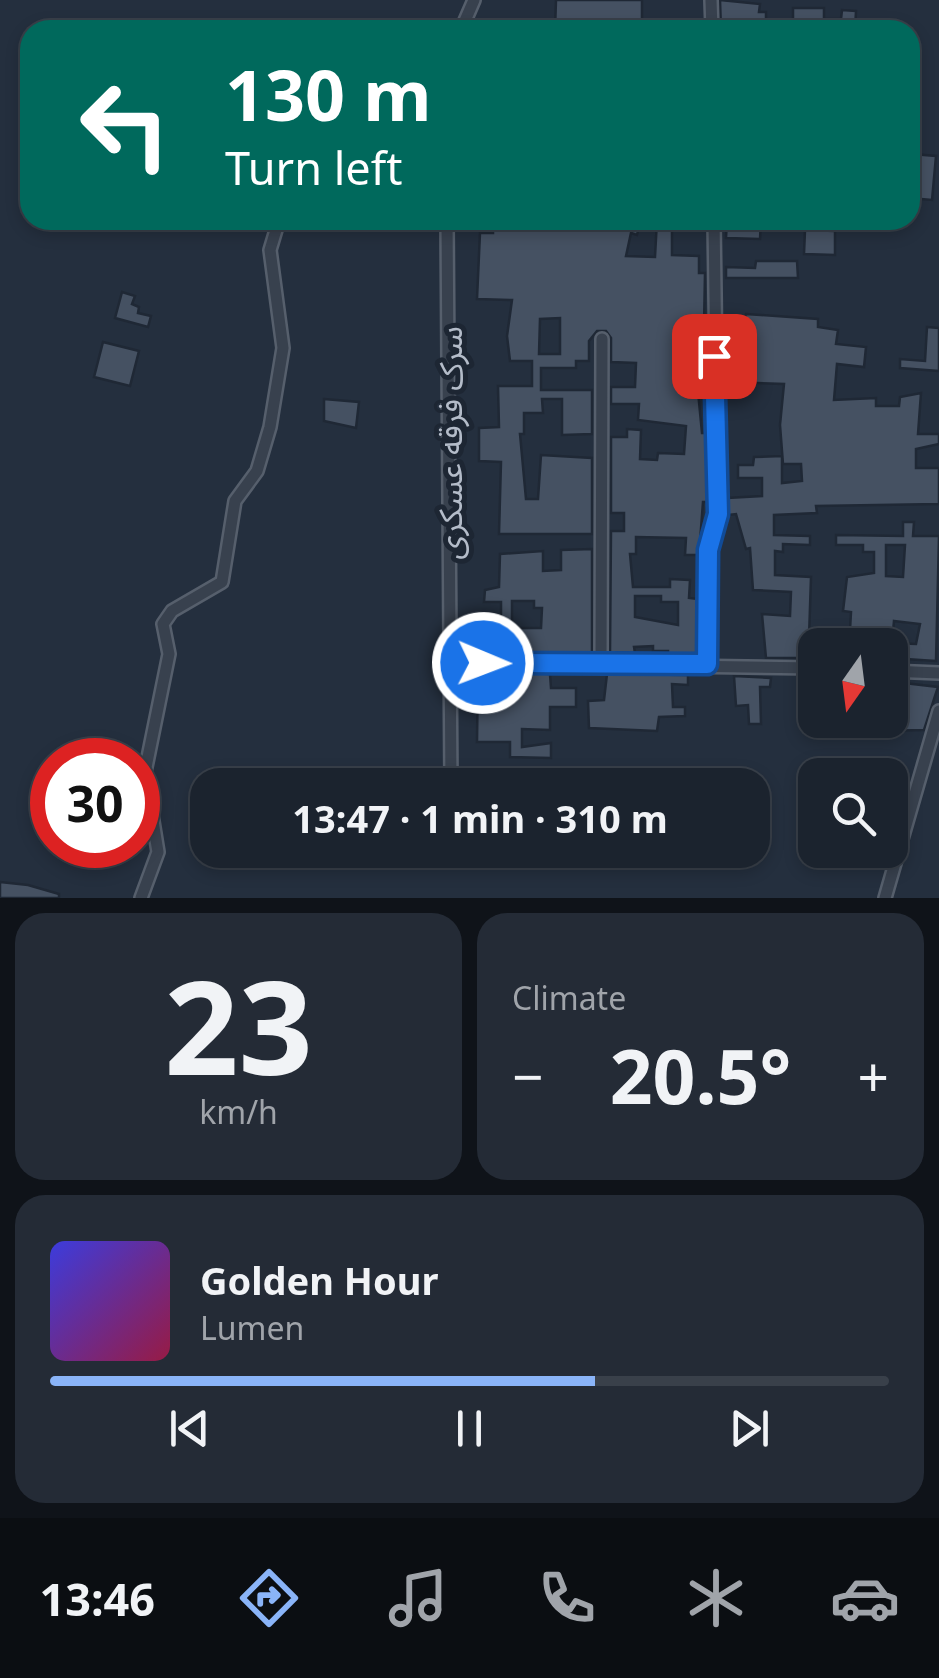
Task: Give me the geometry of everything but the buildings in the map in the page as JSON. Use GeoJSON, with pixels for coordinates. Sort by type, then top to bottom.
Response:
{"type":"FeatureCollection","features":[{"type":"Feature","properties":{"kind":"street"},"geometry":{"type":"LineString","coordinates":[[141,898],[158,852],[145,772],[169,654],[163,624],[172,611],[222,582],[235,501],[257,471],[270,427],[283,348],[270,250],[276,230]]}},
{"type":"Feature","properties":{"kind":"street","name":"سرک فرقه عسکری"},"geometry":{"type":"LineString","coordinates":[[447,230],[451,768]]}},
{"type":"Feature","properties":{"kind":"street"},"geometry":{"type":"LineString","coordinates":[[707,664],[708,550],[718,514],[714,230]]}},
{"type":"Feature","properties":{"kind":"street"},"geometry":{"type":"LineString","coordinates":[[601,664],[602,339]]}},
{"type":"Feature","properties":{"kind":"street"},"geometry":{"type":"LineString","coordinates":[[483,663],[798,667]]}},
{"type":"Feature","properties":{"kind":"street"},"geometry":{"type":"LineString","coordinates":[[908,672],[939,673]]}},
{"type":"Feature","properties":{"kind":"street"},"geometry":{"type":"LineString","coordinates":[[885,898],[939,711]]}},
{"type":"Feature","properties":{"kind":"route"},"geometry":{"type":"LineString","coordinates":[[483,663],[707,664],[708,550],[718,514],[714,356]]}}]}
